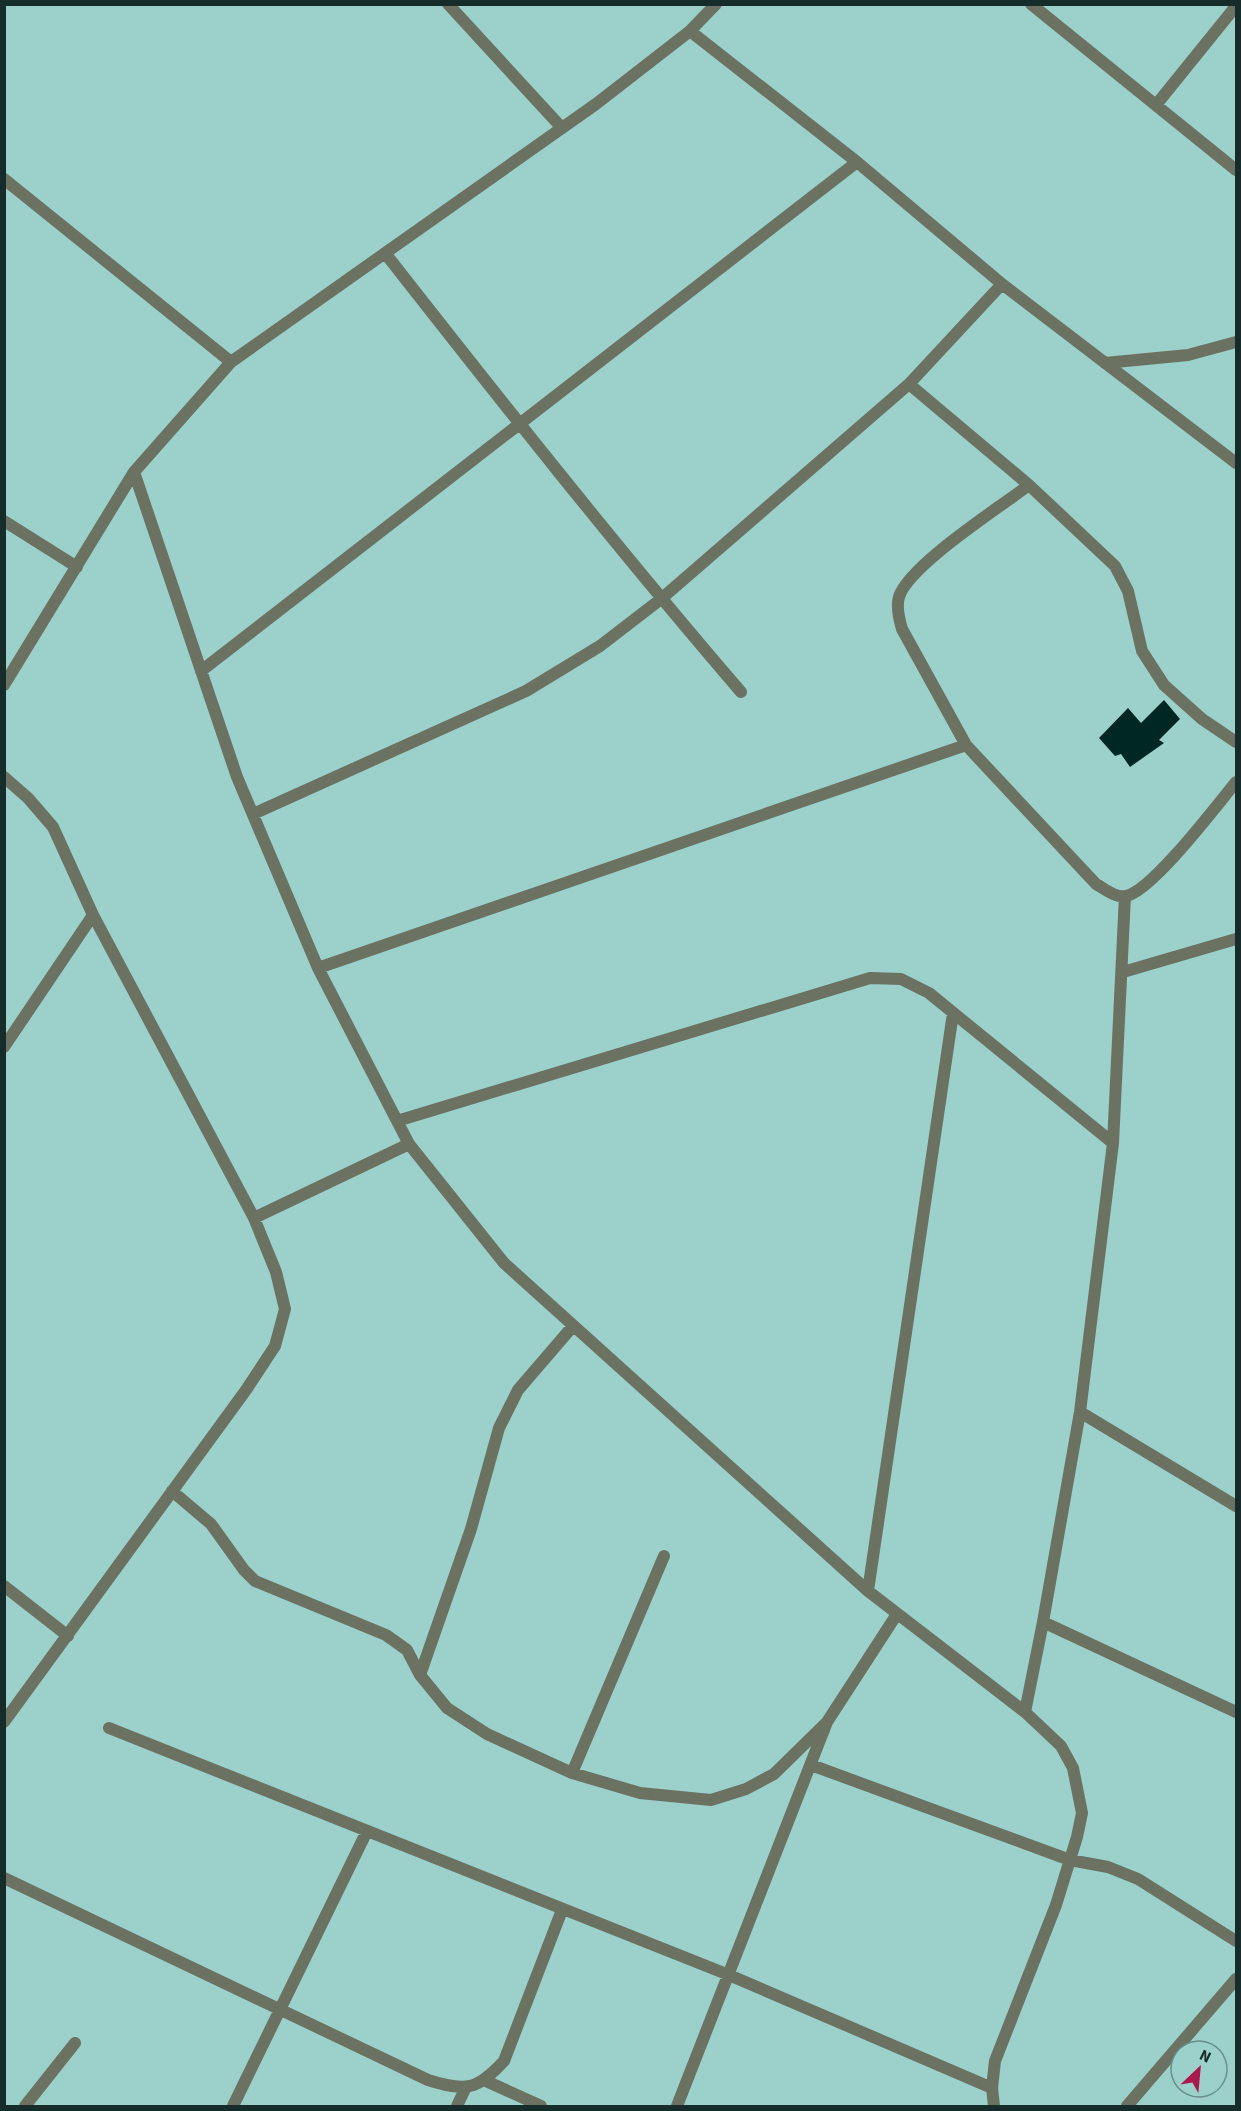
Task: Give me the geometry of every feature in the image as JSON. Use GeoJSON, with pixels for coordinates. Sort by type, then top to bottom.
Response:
{"type":"FeatureCollection","features":[{"type":"Feature","properties":{"kind":"street"},"geometry":{"type":"LineString","coordinates":[[448,4],[562,128]]}},
{"type":"Feature","properties":{"kind":"street"},"geometry":{"type":"LineString","coordinates":[[4,685],[134,472],[231,362],[562,128],[690,32],[716,4]]}},
{"type":"Feature","properties":{"kind":"street"},"geometry":{"type":"LineString","coordinates":[[1031,4],[1236,170]]}},
{"type":"Feature","properties":{"kind":"street"},"geometry":{"type":"LineString","coordinates":[[1156,105],[1236,6]]}},
{"type":"Feature","properties":{"kind":"street"},"geometry":{"type":"LineString","coordinates":[[690,32],[857,162],[1002,284],[1236,463]]}},
{"type":"Feature","properties":{"kind":"street"},"geometry":{"type":"LineString","coordinates":[[201,671],[857,162]]}},
{"type":"Feature","properties":{"kind":"street"},"geometry":{"type":"LineString","coordinates":[[4,180],[231,362]]}},
{"type":"Feature","properties":{"kind":"street"},"geometry":{"type":"LineString","coordinates":[[385,253],[519,424],[741,692]]}},
{"type":"Feature","properties":{"kind":"street"},"geometry":{"type":"LineString","coordinates":[[253,814],[526,691],[600,646],[661,598],[909,384],[1002,284]]}},
{"type":"Feature","properties":{"kind":"street"},"geometry":{"type":"LineString","coordinates":[[1105,363],[1188,355],[1236,342]]}},
{"type":"Feature","properties":{"kind":"street"},"geometry":{"type":"LineString","coordinates":[[909,384],[1029,485],[1115,566],[1128,591],[1142,651],[1164,686],[1202,719],[1236,742]]}},
{"type":"Feature","properties":{"kind":"street"},"geometry":{"type":"LineString","coordinates":[[134,472],[237,777],[318,968],[409,1144],[504,1263],[868,1591],[1025,1712],[1061,1746],[1073,1768],[1082,1813],[1056,1905],[995,2061],[992,2088],[994,2106]]}},
{"type":"Feature","properties":{"kind":"street"},"geometry":{"type":"LineString","coordinates":[[1029,485],[916,571],[899,597],[898,610],[902,629],[966,745],[1096,884],[1111,893],[1125,896],[1137,891],[1159,872],[1236,782]]}},
{"type":"Feature","properties":{"kind":"street"},"geometry":{"type":"LineString","coordinates":[[4,521],[77,567]]}},
{"type":"Feature","properties":{"kind":"street"},"geometry":{"type":"LineString","coordinates":[[318,968],[966,745]]}},
{"type":"Feature","properties":{"kind":"street"},"geometry":{"type":"LineString","coordinates":[[4,777],[28,798],[53,827],[93,915],[254,1218],[276,1272],[285,1309],[275,1346],[4,1722]]}},
{"type":"Feature","properties":{"kind":"street"},"geometry":{"type":"LineString","coordinates":[[1025,1712],[1044,1622],[1080,1412],[1113,1143],[1125,896]]}},
{"type":"Feature","properties":{"kind":"street"},"geometry":{"type":"LineString","coordinates":[[4,1047],[93,915]]}},
{"type":"Feature","properties":{"kind":"street"},"geometry":{"type":"LineString","coordinates":[[1123,972],[1236,939]]}},
{"type":"Feature","properties":{"kind":"street"},"geometry":{"type":"LineString","coordinates":[[397,1121],[870,978],[901,979],[929,993],[1113,1143]]}},
{"type":"Feature","properties":{"kind":"street"},"geometry":{"type":"LineString","coordinates":[[868,1591],[953,1013]]}},
{"type":"Feature","properties":{"kind":"street"},"geometry":{"type":"LineString","coordinates":[[254,1218],[409,1144]]}},
{"type":"Feature","properties":{"kind":"street"},"geometry":{"type":"LineString","coordinates":[[420,1675],[471,1530],[499,1428],[518,1390],[573,1326]]}},
{"type":"Feature","properties":{"kind":"street"},"geometry":{"type":"LineString","coordinates":[[1080,1412],[1236,1506]]}},
{"type":"Feature","properties":{"kind":"street"},"geometry":{"type":"LineString","coordinates":[[172,1491],[211,1524],[244,1570],[255,1581],[386,1635],[407,1650],[420,1675],[447,1708],[487,1734],[572,1773],[640,1793],[711,1800],[746,1789],[774,1774],[827,1722]]}},
{"type":"Feature","properties":{"kind":"street"},"geometry":{"type":"LineString","coordinates":[[572,1773],[664,1556]]}},
{"type":"Feature","properties":{"kind":"street"},"geometry":{"type":"LineString","coordinates":[[4,1586],[68,1636]]}},
{"type":"Feature","properties":{"kind":"street"},"geometry":{"type":"LineString","coordinates":[[677,2106],[827,1722],[897,1614]]}},
{"type":"Feature","properties":{"kind":"street"},"geometry":{"type":"LineString","coordinates":[[1044,1622],[1236,1712]]}},
{"type":"Feature","properties":{"kind":"street"},"geometry":{"type":"LineString","coordinates":[[109,1728],[729,1975],[992,2088]]}},
{"type":"Feature","properties":{"kind":"street"},"geometry":{"type":"LineString","coordinates":[[811,1765],[1070,1860],[1108,1867],[1138,1879],[1236,1941]]}},
{"type":"Feature","properties":{"kind":"street"},"geometry":{"type":"LineString","coordinates":[[233,2106],[367,1831]]}},
{"type":"Feature","properties":{"kind":"street"},"geometry":{"type":"LineString","coordinates":[[4,1878],[428,2080],[465,2089],[486,2080],[504,2061],[562,1910]]}},
{"type":"Feature","properties":{"kind":"street"},"geometry":{"type":"LineString","coordinates":[[1127,2106],[1236,1979]]}},
{"type":"Feature","properties":{"kind":"street"},"geometry":{"type":"LineString","coordinates":[[25,2106],[75,2043]]}},
{"type":"Feature","properties":{"kind":"street"},"geometry":{"type":"LineString","coordinates":[[486,2080],[541,2106]]}},
{"type":"Feature","properties":{"kind":"street"},"geometry":{"type":"LineString","coordinates":[[456,2106],[465,2089]]}},
{"type":"Feature","properties":{"kind":"building"},"geometry":{"type":"Polygon","coordinates":[[[1164,700],[1180,719],[1159,740],[1164,743],[1130,767],[1121,754],[1115,756],[1099,738],[1128,708],[1141,723],[1164,700]]]}}]}
